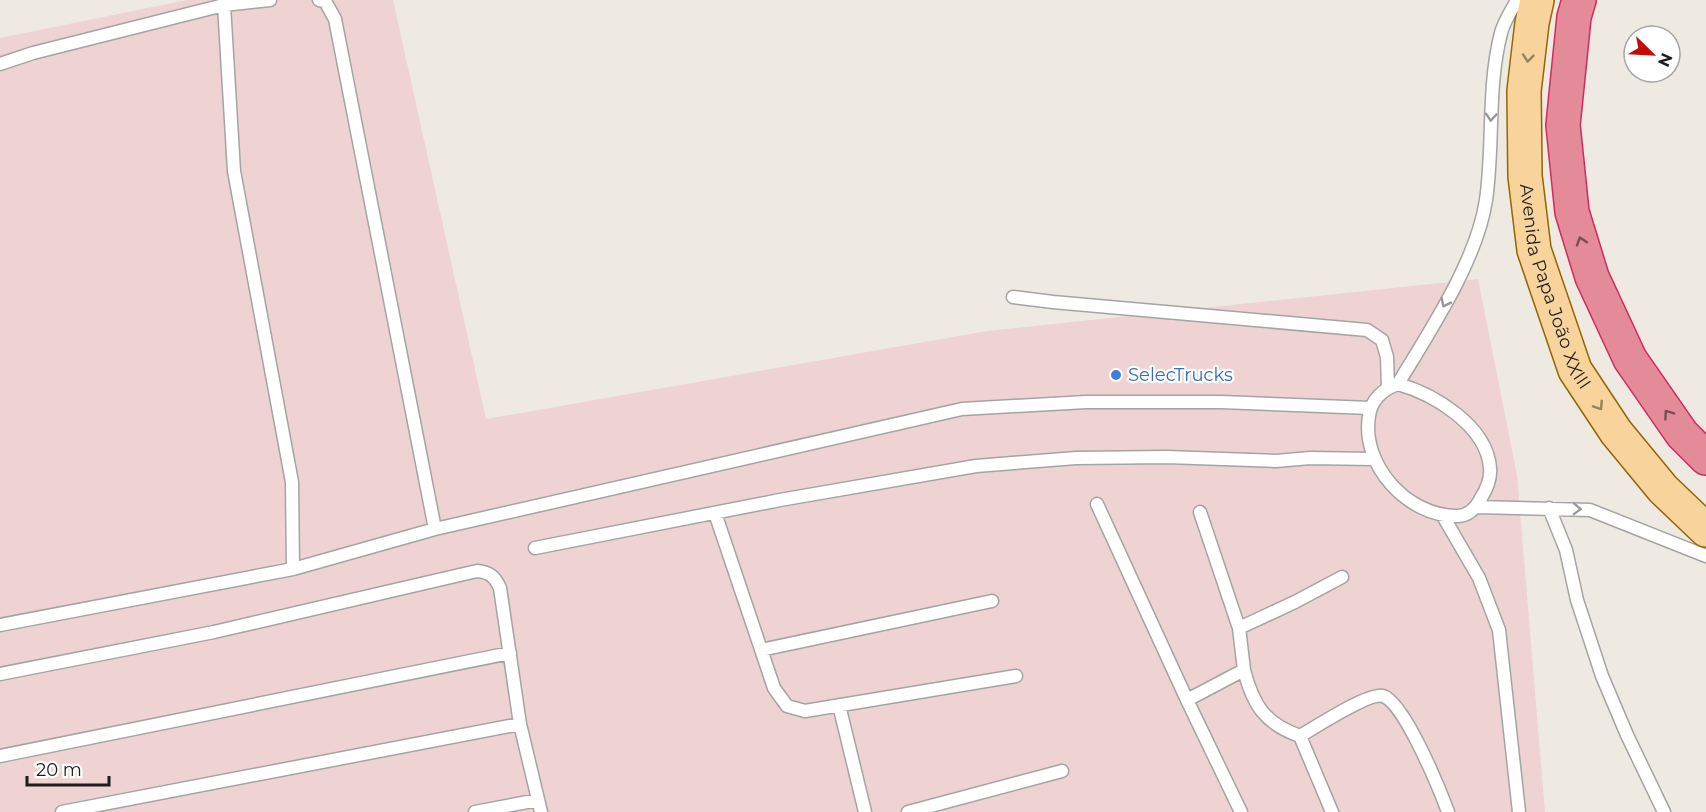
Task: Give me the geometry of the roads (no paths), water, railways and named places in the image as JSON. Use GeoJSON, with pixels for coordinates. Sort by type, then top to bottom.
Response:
{"type":"FeatureCollection","features":[{"type":"Feature","properties":{"kind":"highway"},"geometry":{"type":"LineString","coordinates":[[1579,0],[1574,17],[1563,125],[1572,212],[1592,277],[1630,359],[1682,434],[1706,458]]}},
{"type":"Feature","properties":{"kind":"main road","name":"Avenida Papa João XXIII"},"geometry":{"type":"LineString","coordinates":[[1537,0],[1524,91],[1525,176],[1534,250],[1575,370],[1616,432],[1663,489],[1706,530]]}},
{"type":"Feature","properties":{"kind":"lane"},"geometry":{"type":"LineString","coordinates":[[0,64],[33,53],[224,5],[270,0]]}},
{"type":"Feature","properties":{"kind":"lane"},"geometry":{"type":"LineString","coordinates":[[319,0],[325,2],[335,19],[435,529]]}},
{"type":"Feature","properties":{"kind":"lane"},"geometry":{"type":"LineString","coordinates":[[1393,386],[1415,388],[1438,400],[1462,417],[1485,447],[1491,469],[1487,488],[1477,507],[1463,516],[1443,516],[1402,495],[1387,479],[1374,459],[1368,444],[1367,427],[1370,408],[1379,394],[1393,386],[1436,320],[1476,242],[1486,201],[1494,72],[1501,30],[1517,0]]}},
{"type":"Feature","properties":{"kind":"lane"},"geometry":{"type":"LineString","coordinates":[[224,5],[234,171],[292,482],[293,569]]}},
{"type":"Feature","properties":{"kind":"lane"},"geometry":{"type":"LineString","coordinates":[[1014,297],[1076,305],[1367,330],[1382,340],[1393,386]]}},
{"type":"Feature","properties":{"kind":"lane"},"geometry":{"type":"LineString","coordinates":[[0,625],[293,569],[435,529],[962,409],[1086,402],[1221,402],[1370,408]]}},
{"type":"Feature","properties":{"kind":"lane"},"geometry":{"type":"LineString","coordinates":[[535,548],[826,491],[976,466],[1076,458],[1167,457],[1275,461],[1310,458],[1374,459]]}},
{"type":"Feature","properties":{"kind":"lane"},"geometry":{"type":"LineString","coordinates":[[1097,504],[1241,812]]}},
{"type":"Feature","properties":{"kind":"lane"},"geometry":{"type":"LineString","coordinates":[[1477,507],[1590,510],[1706,556]]}},
{"type":"Feature","properties":{"kind":"lane"},"geometry":{"type":"LineString","coordinates":[[1549,508],[1566,550],[1576,600],[1602,676],[1664,812]]}},
{"type":"Feature","properties":{"kind":"lane"},"geometry":{"type":"LineString","coordinates":[[1200,512],[1239,628],[1244,670],[1250,692],[1258,708],[1271,722],[1300,736],[1332,812]]}},
{"type":"Feature","properties":{"kind":"lane"},"geometry":{"type":"LineString","coordinates":[[715,513],[774,688],[787,706],[805,711],[1016,676]]}},
{"type":"Feature","properties":{"kind":"lane"},"geometry":{"type":"LineString","coordinates":[[1443,516],[1479,578],[1499,630],[1519,812]]}},
{"type":"Feature","properties":{"kind":"lane"},"geometry":{"type":"LineString","coordinates":[[0,675],[214,632],[477,571],[487,572],[495,578],[500,588],[520,724],[539,806],[475,812]]}},
{"type":"Feature","properties":{"kind":"lane"},"geometry":{"type":"LineString","coordinates":[[1239,628],[1342,577]]}},
{"type":"Feature","properties":{"kind":"lane"},"geometry":{"type":"LineString","coordinates":[[761,650],[992,601]]}},
{"type":"Feature","properties":{"kind":"lane"},"geometry":{"type":"LineString","coordinates":[[0,756],[510,653]]}},
{"type":"Feature","properties":{"kind":"lane"},"geometry":{"type":"LineString","coordinates":[[1187,700],[1244,670]]}},
{"type":"Feature","properties":{"kind":"lane"},"geometry":{"type":"LineString","coordinates":[[1300,736],[1368,697],[1382,696],[1392,701],[1406,718],[1448,812]]}},
{"type":"Feature","properties":{"kind":"lane"},"geometry":{"type":"LineString","coordinates":[[839,705],[865,812]]}},
{"type":"Feature","properties":{"kind":"lane"},"geometry":{"type":"LineString","coordinates":[[62,812],[520,724]]}},
{"type":"Feature","properties":{"kind":"lane"},"geometry":{"type":"LineString","coordinates":[[908,812],[1062,771]]}},
{"type":"Feature","properties":{"kind":"place","name":"SelecTrucks"},"geometry":{"type":"Point","coordinates":[1116,375]}}]}
